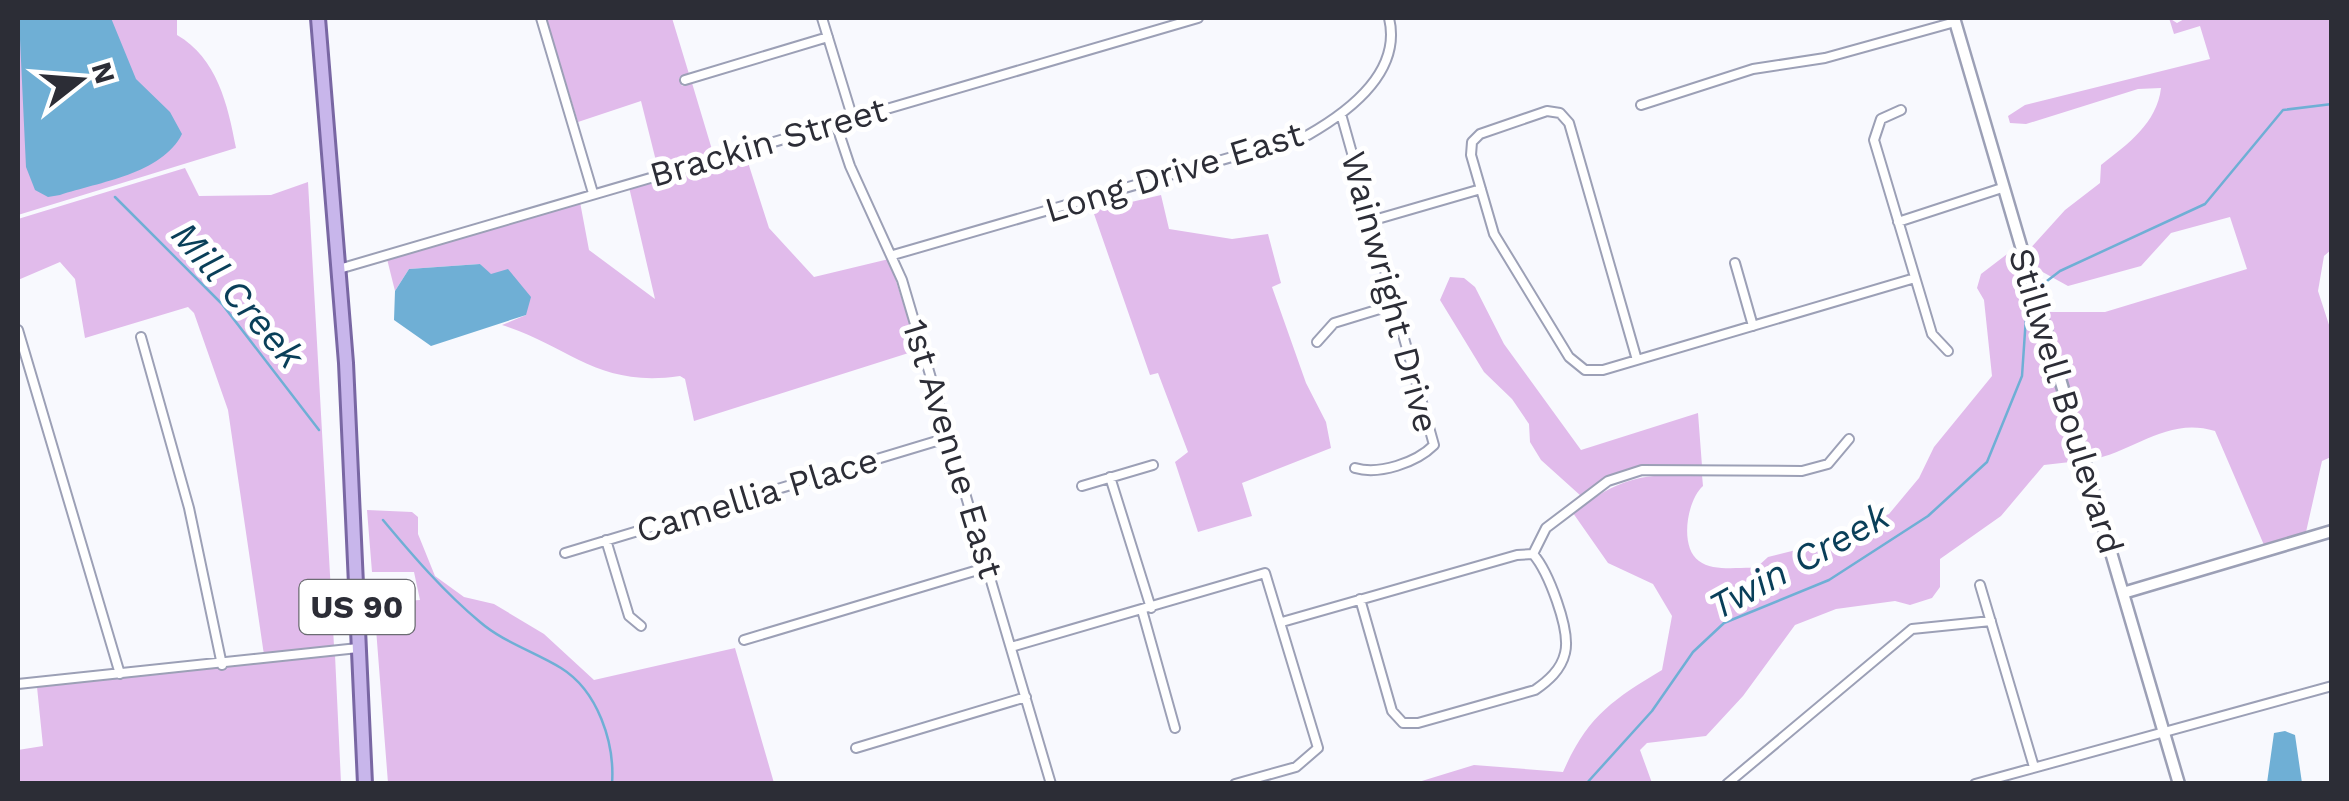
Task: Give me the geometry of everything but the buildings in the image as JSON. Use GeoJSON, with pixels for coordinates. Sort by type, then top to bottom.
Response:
{"type":"FeatureCollection","features":[{"type":"Feature","properties":{"kind":"main road","name":"US 90"},"geometry":{"type":"LineString","coordinates":[[318,18],[339,269],[365,784]]}},
{"type":"Feature","properties":{"kind":"street"},"geometry":{"type":"LineString","coordinates":[[541,18],[593,193]]}},
{"type":"Feature","properties":{"kind":"street"},"geometry":{"type":"LineString","coordinates":[[822,18],[852,116]]}},
{"type":"Feature","properties":{"kind":"street","name":"Brackin Street"},"geometry":{"type":"LineString","coordinates":[[339,269],[1198,18]]}},
{"type":"Feature","properties":{"kind":"street","name":"Long Drive East"},"geometry":{"type":"LineString","coordinates":[[893,255],[1288,142],[1341,114],[1383,68],[1392,40],[1389,18]]}},
{"type":"Feature","properties":{"kind":"street"},"geometry":{"type":"LineString","coordinates":[[1641,105],[1753,69],[1824,58],[1955,20]]}},
{"type":"Feature","properties":{"kind":"street","name":"Stillwell Boulevard"},"geometry":{"type":"LineString","coordinates":[[1955,20],[2179,784]]}},
{"type":"Feature","properties":{"kind":"street"},"geometry":{"type":"LineString","coordinates":[[685,80],[828,37]]}},
{"type":"Feature","properties":{"kind":"street"},"geometry":{"type":"LineString","coordinates":[[1901,110],[1881,119],[1874,129],[1932,334],[1948,351]]}},
{"type":"Feature","properties":{"kind":"street"},"geometry":{"type":"LineString","coordinates":[[1637,360],[1569,123],[1560,113],[1547,111],[1480,134],[1472,142],[1471,155],[1494,234],[1569,358],[1585,370],[1603,370],[1754,326],[1915,278]]}},
{"type":"Feature","properties":{"kind":"street","name":"Wainwright Drive"},"geometry":{"type":"LineString","coordinates":[[1341,114],[1374,220],[1434,445],[1425,454],[1379,470],[1355,468]]}},
{"type":"Feature","properties":{"kind":"street","name":"1st Avenue East"},"geometry":{"type":"LineString","coordinates":[[835,121],[850,166],[893,255],[1051,784]]}},
{"type":"Feature","properties":{"kind":"street"},"geometry":{"type":"LineString","coordinates":[[1898,222],[2002,188]]}},
{"type":"Feature","properties":{"kind":"street"},"geometry":{"type":"LineString","coordinates":[[1374,220],[1481,189]]}},
{"type":"Feature","properties":{"kind":"street"},"geometry":{"type":"LineString","coordinates":[[1735,263],[1754,326]]}},
{"type":"Feature","properties":{"kind":"street"},"geometry":{"type":"LineString","coordinates":[[1318,342],[1334,323],[1396,304]]}},
{"type":"Feature","properties":{"kind":"street"},"geometry":{"type":"LineString","coordinates":[[18,330],[24,374],[120,674]]}},
{"type":"Feature","properties":{"kind":"street"},"geometry":{"type":"LineString","coordinates":[[141,338],[189,508],[222,665]]}},
{"type":"Feature","properties":{"kind":"street","name":"Camellia Place"},"geometry":{"type":"LineString","coordinates":[[565,553],[950,437]]}},
{"type":"Feature","properties":{"kind":"street"},"geometry":{"type":"LineString","coordinates":[[1534,554],[1546,528],[1608,481],[1642,470],[1802,471],[1828,464],[1849,439]]}},
{"type":"Feature","properties":{"kind":"street"},"geometry":{"type":"LineString","coordinates":[[1082,486],[1153,464]]}},
{"type":"Feature","properties":{"kind":"street"},"geometry":{"type":"LineString","coordinates":[[1110,477],[1175,728]]}},
{"type":"Feature","properties":{"kind":"street"},"geometry":{"type":"LineString","coordinates":[[2123,592],[2332,531]]}},
{"type":"Feature","properties":{"kind":"street"},"geometry":{"type":"LineString","coordinates":[[606,540],[629,616],[641,626]]}},
{"type":"Feature","properties":{"kind":"street"},"geometry":{"type":"LineString","coordinates":[[1282,622],[1516,554],[1534,554],[1546,568],[1565,637],[1565,654],[1551,680],[1535,690],[1418,723],[1403,722],[1392,711],[1360,600]]}},
{"type":"Feature","properties":{"kind":"street"},"geometry":{"type":"LineString","coordinates":[[744,640],[988,567]]}},
{"type":"Feature","properties":{"kind":"street"},"geometry":{"type":"LineString","coordinates":[[1012,647],[1266,574],[1318,748],[1296,768],[1235,784]]}},
{"type":"Feature","properties":{"kind":"street"},"geometry":{"type":"LineString","coordinates":[[1980,585],[2034,767]]}},
{"type":"Feature","properties":{"kind":"street"},"geometry":{"type":"LineString","coordinates":[[1726,784],[1912,630],[1990,621]]}},
{"type":"Feature","properties":{"kind":"street"},"geometry":{"type":"LineString","coordinates":[[18,684],[358,648]]}},
{"type":"Feature","properties":{"kind":"street"},"geometry":{"type":"LineString","coordinates":[[1975,784],[2332,686]]}},
{"type":"Feature","properties":{"kind":"street"},"geometry":{"type":"LineString","coordinates":[[856,748],[1026,696]]}},
{"type":"Feature","properties":{"kind":"shaded area"},"geometry":{"type":"Polygon","coordinates":[[[18,18],[177,18],[177,35],[202,56],[218,84],[236,148],[18,215],[18,18]]]}},
{"type":"Feature","properties":{"kind":"shaded area"},"geometry":{"type":"Polygon","coordinates":[[[546,18],[672,18],[689,74],[679,78],[682,86],[692,83],[713,153],[658,169],[641,101],[578,122],[546,18]]]}},
{"type":"Feature","properties":{"kind":"shaded area"},"geometry":{"type":"Polygon","coordinates":[[[2169,18],[2177,23],[2186,18],[2331,18],[2332,249],[2324,256],[2318,291],[2331,331],[2331,457],[2322,461],[2306,532],[2264,545],[2215,431],[2166,431],[2089,460],[2027,252],[2065,210],[2100,183],[2101,165],[2147,122],[2161,88],[2138,89],[2026,124],[2010,123],[2008,116],[2025,105],[2210,59],[2200,26],[2174,34],[2169,18]],[[2230,217],[2171,233],[2141,266],[2068,286],[2039,270],[2048,312],[2105,312],[2247,269],[2230,217]]]}},
{"type":"Feature","properties":{"kind":"shaded area"},"geometry":{"type":"Polygon","coordinates":[[[745,153],[769,228],[814,277],[889,259],[918,350],[694,421],[685,379],[680,376],[652,378],[606,371],[502,325],[526,315],[480,264],[409,269],[395,291],[387,259],[580,202],[589,250],[655,299],[629,187],[745,153]]]}},
{"type":"Feature","properties":{"kind":"shaded area"},"geometry":{"type":"Polygon","coordinates":[[[185,168],[199,196],[271,195],[308,182],[334,646],[264,655],[228,410],[194,313],[188,307],[85,338],[75,279],[60,262],[18,280],[18,219],[185,168]]]}},
{"type":"Feature","properties":{"kind":"shaded area"},"geometry":{"type":"Polygon","coordinates":[[[1161,195],[1169,229],[1232,239],[1268,234],[1281,283],[1272,287],[1306,383],[1326,422],[1331,448],[1242,483],[1252,516],[1198,532],[1175,462],[1188,452],[1158,373],[1150,375],[1093,211],[1161,195]]]}},
{"type":"Feature","properties":{"kind":"shaded area"},"geometry":{"type":"Polygon","coordinates":[[[2015,248],[2079,461],[2044,465],[2001,516],[1940,559],[1940,587],[1932,598],[1910,605],[1895,601],[1836,609],[1795,625],[1743,696],[1706,736],[1647,743],[1640,750],[1652,783],[1412,784],[1474,765],[1563,772],[1592,723],[1629,691],[1662,670],[1672,616],[1653,584],[1608,563],[1573,513],[1605,491],[1648,477],[1702,475],[1703,486],[1689,512],[1687,535],[1699,561],[1719,568],[1756,568],[1768,557],[1808,547],[1889,514],[1919,478],[1934,447],[1992,376],[1984,300],[1977,288],[1981,274],[2015,248]]]}},
{"type":"Feature","properties":{"kind":"shaded area"},"geometry":{"type":"Polygon","coordinates":[[[1450,277],[1464,278],[1475,287],[1504,344],[1581,450],[1698,413],[1702,466],[1624,472],[1581,496],[1541,460],[1530,442],[1529,424],[1512,399],[1484,372],[1440,300],[1450,277]]]}},
{"type":"Feature","properties":{"kind":"shaded area"},"geometry":{"type":"Polygon","coordinates":[[[367,510],[412,512],[418,517],[418,534],[435,576],[464,597],[494,604],[544,634],[594,680],[735,648],[774,783],[388,783],[374,603],[420,600],[414,572],[372,572],[367,510]]]}},
{"type":"Feature","properties":{"kind":"shaded area"},"geometry":{"type":"Polygon","coordinates":[[[335,655],[341,783],[18,783],[18,750],[43,746],[37,687],[335,655]]]}},
{"type":"Feature","properties":{"kind":"water"},"geometry":{"type":"Polygon","coordinates":[[[19,18],[111,18],[136,79],[170,112],[182,134],[173,148],[145,167],[110,181],[48,197],[35,190],[26,167],[19,18]]]}},
{"type":"Feature","properties":{"kind":"water"},"geometry":{"type":"Polygon","coordinates":[[[480,264],[491,274],[508,269],[531,297],[526,315],[431,346],[394,320],[395,291],[409,269],[480,264]]]}},
{"type":"Feature","properties":{"kind":"water"},"geometry":{"type":"Polygon","coordinates":[[[2285,731],[2295,735],[2302,783],[2267,783],[2274,733],[2285,731]]]}},
{"type":"Feature","properties":{"kind":"waterway","name":"Twin Creek"},"geometry":{"type":"LineString","coordinates":[[2043,284],[2060,271],[2205,204],[2283,110],[2332,104]]}},
{"type":"Feature","properties":{"kind":"waterway","name":"Mill Creek"},"geometry":{"type":"LineString","coordinates":[[115,197],[222,304],[319,430]]}},
{"type":"Feature","properties":{"kind":"waterway","name":"Twin Creek"},"geometry":{"type":"LineString","coordinates":[[1586,784],[1652,711],[1693,652],[1724,623],[1829,580],[1928,516],[1987,462],[2022,376],[2026,317]]}},
{"type":"Feature","properties":{"kind":"waterway","name":"Mill Creek"},"geometry":{"type":"LineString","coordinates":[[383,520],[441,586],[480,622],[561,668],[585,690],[607,735],[612,784]]}}]}
